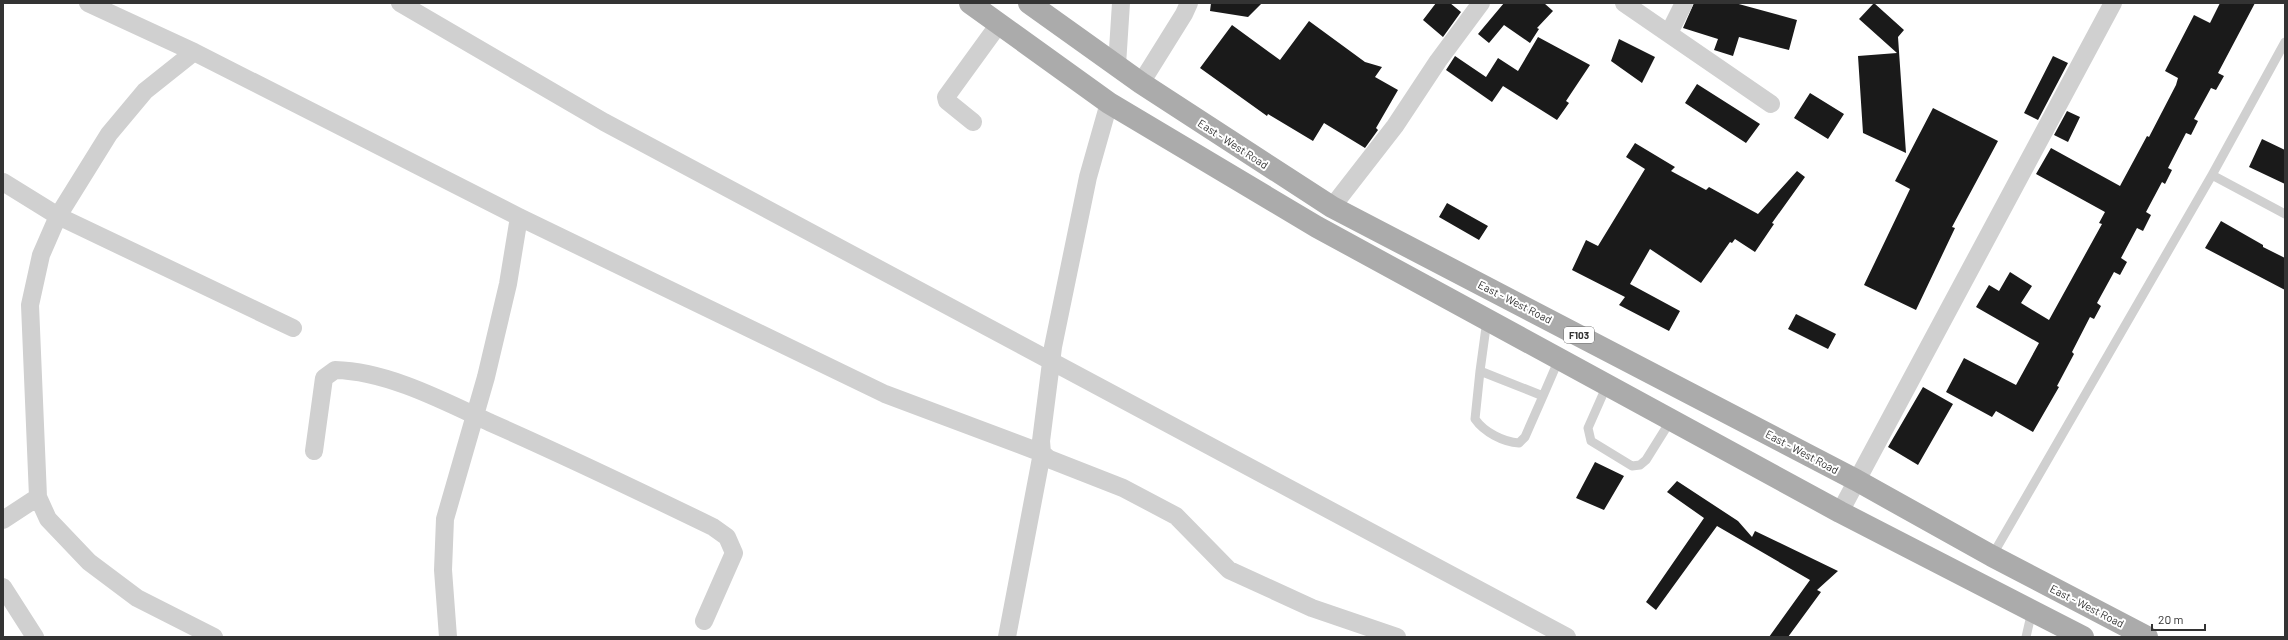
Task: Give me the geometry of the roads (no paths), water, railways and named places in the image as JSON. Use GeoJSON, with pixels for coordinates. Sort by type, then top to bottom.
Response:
{"type":"FeatureCollection","features":[{"type":"Feature","properties":{"kind":"main road"},"geometry":{"type":"LineString","coordinates":[[970,3],[1109,103],[1303,219],[1840,512],[2083,637]]}},
{"type":"Feature","properties":{"kind":"main road","name":"East - West Road"},"geometry":{"type":"LineString","coordinates":[[1029,3],[1050,10],[1141,83],[1332,207],[1856,480],[1992,556],[2147,637]]}},
{"type":"Feature","properties":{"kind":"street"},"geometry":{"type":"LineString","coordinates":[[88,3],[194,52],[519,218],[885,394],[1042,453],[1049,459],[1123,488],[1176,516],[1229,570],[1312,608],[1398,637]]}},
{"type":"Feature","properties":{"kind":"street"},"geometry":{"type":"LineString","coordinates":[[400,3],[604,122],[1567,637]]}},
{"type":"Feature","properties":{"kind":"street"},"geometry":{"type":"LineString","coordinates":[[1117,65],[1121,3]]}},
{"type":"Feature","properties":{"kind":"street"},"geometry":{"type":"LineString","coordinates":[[1141,83],[1184,14],[1188,3]]}},
{"type":"Feature","properties":{"kind":"street"},"geometry":{"type":"LineString","coordinates":[[1332,207],[1395,126],[1438,61],[1481,3]]}},
{"type":"Feature","properties":{"kind":"street"},"geometry":{"type":"LineString","coordinates":[[1624,3],[1771,104]]}},
{"type":"Feature","properties":{"kind":"street"},"geometry":{"type":"LineString","coordinates":[[1669,33],[1684,3]]}},
{"type":"Feature","properties":{"kind":"street"},"geometry":{"type":"LineString","coordinates":[[1840,512],[2113,3]]}},
{"type":"Feature","properties":{"kind":"street"},"geometry":{"type":"LineString","coordinates":[[973,122],[947,101],[946,97],[999,24]]}},
{"type":"Feature","properties":{"kind":"street"},"geometry":{"type":"LineString","coordinates":[[194,52],[145,91],[109,134],[58,216],[41,255],[30,306],[38,497],[48,519],[89,562],[137,598],[214,637]]}},
{"type":"Feature","properties":{"kind":"street"},"geometry":{"type":"LineString","coordinates":[[1007,637],[1042,453],[1041,441],[1051,362],[1088,177],[1109,103]]}},
{"type":"Feature","properties":{"kind":"street"},"geometry":{"type":"LineString","coordinates":[[3,182],[58,216],[293,328]]}},
{"type":"Feature","properties":{"kind":"street"},"geometry":{"type":"LineString","coordinates":[[448,637],[443,570],[445,519],[477,416],[508,284],[519,218]]}},
{"type":"Feature","properties":{"kind":"street"},"geometry":{"type":"LineString","coordinates":[[314,451],[324,378],[335,370],[351,370],[373,376],[444,400],[596,470],[713,527],[727,537],[734,553],[704,621]]}},
{"type":"Feature","properties":{"kind":"street"},"geometry":{"type":"LineString","coordinates":[[3,520],[38,497]]}},
{"type":"Feature","properties":{"kind":"street"},"geometry":{"type":"LineString","coordinates":[[3,587],[36,637]]}},
{"type":"Feature","properties":{"kind":"lane"},"geometry":{"type":"LineString","coordinates":[[1992,556],[2212,175],[2285,42]]}},
{"type":"Feature","properties":{"kind":"lane"},"geometry":{"type":"LineString","coordinates":[[2212,175],[2285,214]]}},
{"type":"Feature","properties":{"kind":"lane"},"geometry":{"type":"LineString","coordinates":[[1487,320],[1475,420],[1480,426],[1508,442],[1519,443],[1525,437],[1559,359]]}},
{"type":"Feature","properties":{"kind":"lane"},"geometry":{"type":"LineString","coordinates":[[1480,371],[1543,396]]}},
{"type":"Feature","properties":{"kind":"lane"},"geometry":{"type":"LineString","coordinates":[[1607,385],[1588,428],[1588,435],[1591,441],[1632,466],[1640,465],[1646,460],[1672,420]]}},
{"type":"Feature","properties":{"kind":"lane"},"geometry":{"type":"LineString","coordinates":[[2026,637],[2032,610]]}}]}
